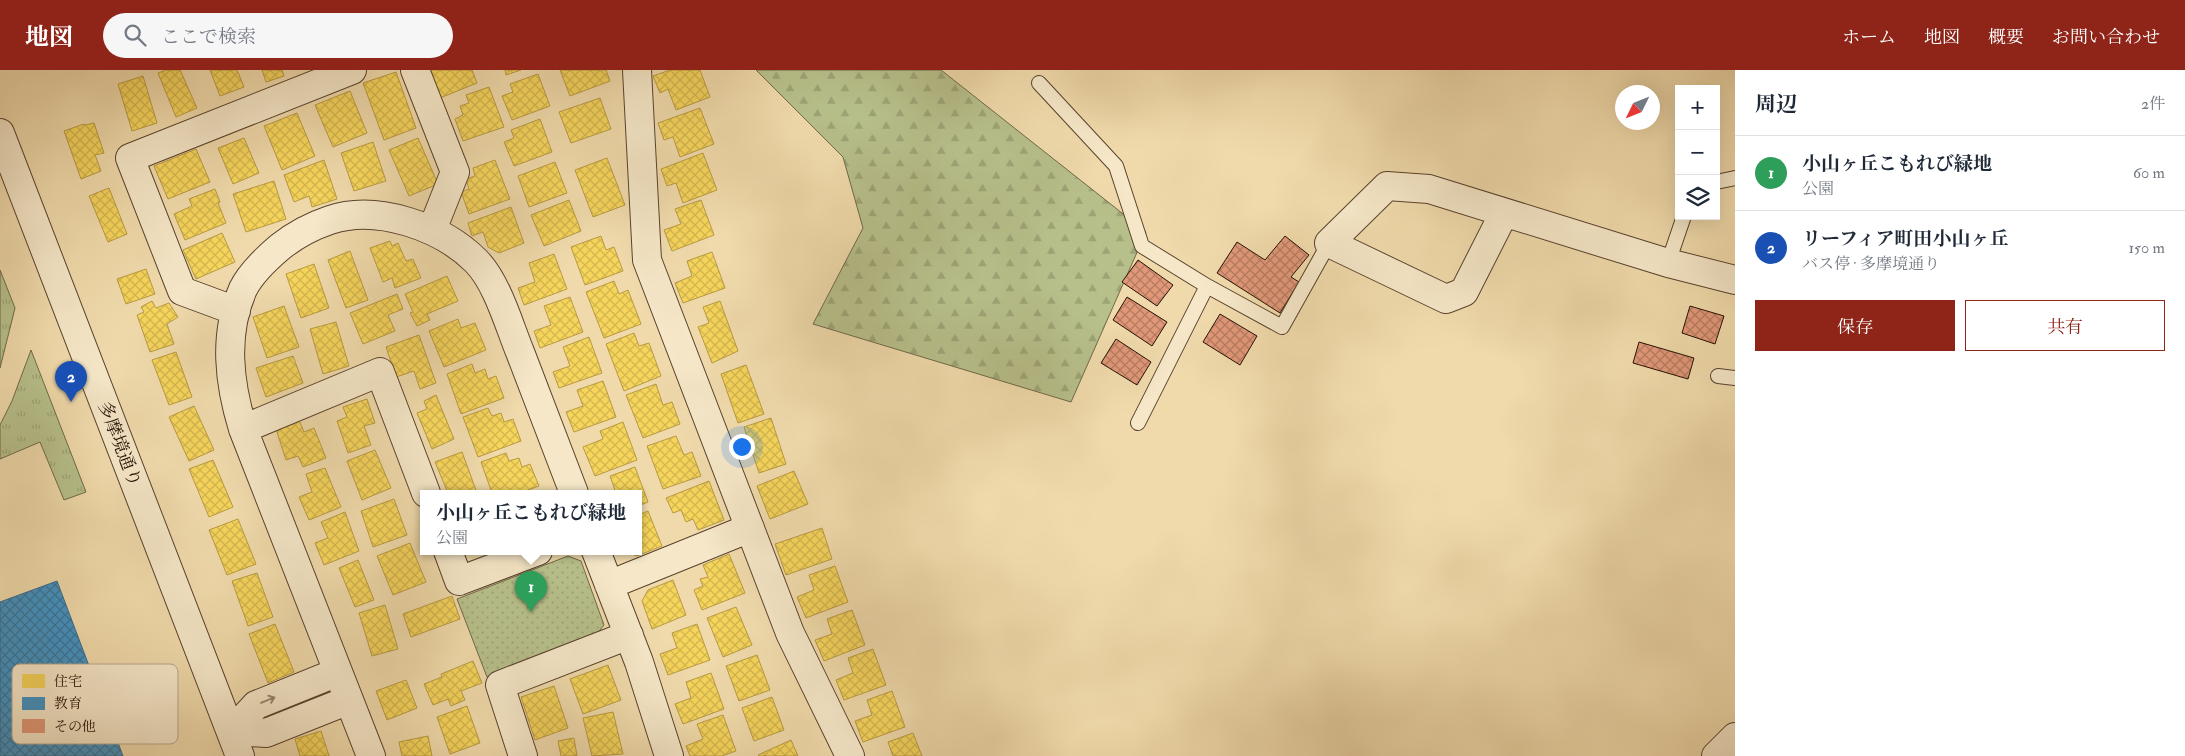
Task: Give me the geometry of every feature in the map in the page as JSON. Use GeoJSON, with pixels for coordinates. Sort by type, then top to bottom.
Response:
{"type":"FeatureCollection","features":[{"type":"Feature","properties":{"kind":"street"},"geometry":{"type":"LineString","coordinates":[[236,310],[182,291],[130,158],[352,70]]}},
{"type":"Feature","properties":{"kind":"street"},"geometry":{"type":"LineString","coordinates":[[416,70],[455,172],[432,230]]}},
{"type":"Feature","properties":{"kind":"street"},"geometry":{"type":"LineString","coordinates":[[638,70],[647,260],[790,633],[850,756]]}},
{"type":"Feature","properties":{"kind":"street","name":"多摩境通り"},"geometry":{"type":"LineString","coordinates":[[0,133],[236,744]]}},
{"type":"Feature","properties":{"kind":"street"},"geometry":{"type":"LineString","coordinates":[[1504,213],[1464,292],[1446,299],[1329,243],[1387,186],[1429,189],[1668,263],[1735,280]]}},
{"type":"Feature","properties":{"kind":"street"},"geometry":{"type":"LineString","coordinates":[[371,756],[243,429],[234,400],[230,376],[231,334],[236,310],[244,288],[266,258],[295,235],[331,220],[361,216],[393,218],[432,230],[454,242],[477,262],[498,296],[573,490]]}},
{"type":"Feature","properties":{"kind":"street"},"geometry":{"type":"LineString","coordinates":[[243,429],[380,372],[425,490]]}},
{"type":"Feature","properties":{"kind":"street"},"geometry":{"type":"LineString","coordinates":[[609,585],[750,528]]}},
{"type":"Feature","properties":{"kind":"street"},"geometry":{"type":"LineString","coordinates":[[449,555],[459,581],[527,555]]}},
{"type":"Feature","properties":{"kind":"street"},"geometry":{"type":"LineString","coordinates":[[598,555],[629,635],[669,756]]}},
{"type":"Feature","properties":{"kind":"street"},"geometry":{"type":"LineString","coordinates":[[523,756],[500,685],[629,635]]}},
{"type":"Feature","properties":{"kind":"street"},"geometry":{"type":"LineString","coordinates":[[236,744],[256,705],[338,672]]}},
{"type":"Feature","properties":{"kind":"street"},"geometry":{"type":"LineString","coordinates":[[236,744],[350,700]]}},
{"type":"Feature","properties":{"kind":"street"},"geometry":{"type":"LineString","coordinates":[[1716,756],[1735,737]]}},
{"type":"Feature","properties":{"kind":"lane"},"geometry":{"type":"LineString","coordinates":[[1039,83],[1116,166],[1142,246],[1207,286],[1282,327],[1329,243]]}},
{"type":"Feature","properties":{"kind":"lane"},"geometry":{"type":"LineString","coordinates":[[1720,181],[1735,178]]}},
{"type":"Feature","properties":{"kind":"lane"},"geometry":{"type":"LineString","coordinates":[[1668,263],[1683,220]]}},
{"type":"Feature","properties":{"kind":"lane"},"geometry":{"type":"LineString","coordinates":[[1138,423],[1207,286]]}},
{"type":"Feature","properties":{"kind":"lane"},"geometry":{"type":"LineString","coordinates":[[1718,376],[1735,378]]}},
{"type":"Feature","properties":{"kind":"green space"},"geometry":{"type":"Polygon","coordinates":[[[756,70],[941,70],[1146,232],[1071,402],[813,324],[863,228],[843,157],[756,70]]]}},
{"type":"Feature","properties":{"kind":"green space"},"geometry":{"type":"Polygon","coordinates":[[[0,270],[15,308],[0,368],[0,270]]]}},
{"type":"Feature","properties":{"kind":"green space"},"geometry":{"type":"Polygon","coordinates":[[[31,350],[86,492],[64,500],[40,442],[0,459],[0,425],[12,401],[31,350]]]}},
{"type":"Feature","properties":{"kind":"green space"},"geometry":{"type":"Polygon","coordinates":[[[568,556],[581,561],[604,625],[595,636],[487,677],[457,599],[568,556]]]}},
{"type":"Feature","properties":{"kind":"building: 住宅"},"geometry":{"type":"Polygon","coordinates":[[[166,70],[180,70],[197,108],[176,117],[158,73],[166,70]]]}},
{"type":"Feature","properties":{"kind":"building: 住宅"},"geometry":{"type":"Polygon","coordinates":[[[210,70],[237,70],[244,87],[220,96],[210,70]]]}},
{"type":"Feature","properties":{"kind":"building: 住宅"},"geometry":{"type":"Polygon","coordinates":[[[262,70],[282,70],[284,76],[266,82],[262,70]]]}},
{"type":"Feature","properties":{"kind":"building: 住宅"},"geometry":{"type":"Polygon","coordinates":[[[429,70],[472,70],[477,83],[440,98],[429,70]]]}},
{"type":"Feature","properties":{"kind":"building: 住宅"},"geometry":{"type":"Polygon","coordinates":[[[505,70],[521,70],[506,75],[505,70]]]}},
{"type":"Feature","properties":{"kind":"building: 住宅"},"geometry":{"type":"Polygon","coordinates":[[[560,70],[606,70],[610,81],[570,96],[560,70]]]}},
{"type":"Feature","properties":{"kind":"building: 住宅"},"geometry":{"type":"Polygon","coordinates":[[[670,70],[700,70],[710,97],[676,110],[668,89],[660,93],[653,76],[670,70]]]}},
{"type":"Feature","properties":{"kind":"building: 住宅"},"geometry":{"type":"Polygon","coordinates":[[[396,72],[416,128],[384,140],[363,83],[396,72]]]}},
{"type":"Feature","properties":{"kind":"building: 住宅"},"geometry":{"type":"Polygon","coordinates":[[[538,74],[550,106],[512,120],[502,96],[513,92],[510,84],[538,74]]]}},
{"type":"Feature","properties":{"kind":"building: 住宅"},"geometry":{"type":"Polygon","coordinates":[[[143,76],[157,123],[132,131],[118,84],[143,76]]]}},
{"type":"Feature","properties":{"kind":"building: 住宅"},"geometry":{"type":"Polygon","coordinates":[[[489,87],[504,127],[463,141],[455,119],[463,115],[460,106],[469,103],[466,95],[489,87]]]}},
{"type":"Feature","properties":{"kind":"building: 住宅"},"geometry":{"type":"Polygon","coordinates":[[[350,91],[367,133],[333,147],[315,105],[350,91]]]}},
{"type":"Feature","properties":{"kind":"building: 住宅"},"geometry":{"type":"Polygon","coordinates":[[[600,98],[611,129],[571,143],[559,112],[600,98]]]}},
{"type":"Feature","properties":{"kind":"building: 住宅"},"geometry":{"type":"Polygon","coordinates":[[[700,108],[714,144],[680,157],[673,137],[664,140],[658,123],[700,108]]]}},
{"type":"Feature","properties":{"kind":"building: 住宅"},"geometry":{"type":"Polygon","coordinates":[[[297,113],[315,156],[282,170],[264,126],[297,113]]]}},
{"type":"Feature","properties":{"kind":"building: 住宅"},"geometry":{"type":"Polygon","coordinates":[[[540,119],[552,152],[514,166],[504,142],[514,138],[511,130],[540,119]]]}},
{"type":"Feature","properties":{"kind":"building: 住宅"},"geometry":{"type":"Polygon","coordinates":[[[94,123],[104,153],[95,155],[101,171],[81,179],[64,131],[84,124],[94,123]]]}},
{"type":"Feature","properties":{"kind":"building: 住宅"},"geometry":{"type":"Polygon","coordinates":[[[244,138],[259,173],[233,184],[218,148],[244,138]]]}},
{"type":"Feature","properties":{"kind":"building: 住宅"},"geometry":{"type":"Polygon","coordinates":[[[418,138],[438,184],[409,196],[389,150],[418,138]]]}},
{"type":"Feature","properties":{"kind":"building: 住宅"},"geometry":{"type":"Polygon","coordinates":[[[373,142],[386,181],[354,191],[341,153],[373,142]]]}},
{"type":"Feature","properties":{"kind":"building: 住宅"},"geometry":{"type":"Polygon","coordinates":[[[196,149],[210,182],[168,199],[154,166],[196,149]]]}},
{"type":"Feature","properties":{"kind":"building: 住宅"},"geometry":{"type":"Polygon","coordinates":[[[703,153],[717,190],[683,203],[676,183],[667,186],[661,169],[703,153]]]}},
{"type":"Feature","properties":{"kind":"building: 住宅"},"geometry":{"type":"Polygon","coordinates":[[[607,158],[625,205],[593,217],[575,170],[607,158]]]}},
{"type":"Feature","properties":{"kind":"building: 住宅"},"geometry":{"type":"Polygon","coordinates":[[[324,160],[337,199],[312,207],[309,196],[294,202],[284,175],[324,160]]]}},
{"type":"Feature","properties":{"kind":"building: 住宅"},"geometry":{"type":"Polygon","coordinates":[[[495,160],[510,199],[469,214],[461,192],[469,189],[466,179],[475,176],[473,168],[495,160]]]}},
{"type":"Feature","properties":{"kind":"building: 住宅"},"geometry":{"type":"Polygon","coordinates":[[[555,162],[567,193],[529,207],[518,176],[555,162]]]}},
{"type":"Feature","properties":{"kind":"building: 住宅"},"geometry":{"type":"Polygon","coordinates":[[[274,181],[286,219],[246,232],[233,194],[274,181]]]}},
{"type":"Feature","properties":{"kind":"building: 住宅"},"geometry":{"type":"Polygon","coordinates":[[[109,188],[127,234],[108,242],[89,196],[109,188]]]}},
{"type":"Feature","properties":{"kind":"building: 住宅"},"geometry":{"type":"Polygon","coordinates":[[[215,189],[226,223],[185,240],[174,214],[192,206],[189,199],[215,189]]]}},
{"type":"Feature","properties":{"kind":"building: 住宅"},"geometry":{"type":"Polygon","coordinates":[[[569,200],[581,231],[544,246],[531,215],[569,200]]]}},
{"type":"Feature","properties":{"kind":"building: 住宅"},"geometry":{"type":"Polygon","coordinates":[[[701,200],[714,235],[672,251],[664,230],[681,224],[675,209],[701,200]]]}},
{"type":"Feature","properties":{"kind":"building: 住宅"},"geometry":{"type":"Polygon","coordinates":[[[511,207],[524,243],[499,253],[488,247],[483,232],[472,236],[468,223],[511,207]]]}},
{"type":"Feature","properties":{"kind":"building: 住宅"},"geometry":{"type":"Polygon","coordinates":[[[222,233],[235,262],[196,279],[183,250],[222,233]]]}},
{"type":"Feature","properties":{"kind":"building: 住宅"},"geometry":{"type":"Polygon","coordinates":[[[601,236],[606,250],[614,247],[623,271],[585,285],[571,247],[601,236]]]}},
{"type":"Feature","properties":{"kind":"building: 住宅"},"geometry":{"type":"Polygon","coordinates":[[[390,241],[392,246],[398,243],[406,261],[413,259],[421,278],[395,288],[392,278],[383,282],[370,248],[390,241]]]}},
{"type":"Feature","properties":{"kind":"building: 住宅"},"geometry":{"type":"Polygon","coordinates":[[[350,251],[368,300],[346,308],[328,260],[350,251]]]}},
{"type":"Feature","properties":{"kind":"building: 住宅"},"geometry":{"type":"Polygon","coordinates":[[[712,252],[725,288],[683,303],[675,283],[692,276],[687,261],[712,252]]]}},
{"type":"Feature","properties":{"kind":"building: 住宅"},"geometry":{"type":"Polygon","coordinates":[[[554,254],[567,289],[524,305],[518,288],[535,282],[529,263],[554,254]]]}},
{"type":"Feature","properties":{"kind":"building: 住宅"},"geometry":{"type":"Polygon","coordinates":[[[314,264],[329,308],[301,318],[286,274],[314,264]]]}},
{"type":"Feature","properties":{"kind":"building: 住宅"},"geometry":{"type":"Polygon","coordinates":[[[146,269],[155,294],[126,304],[117,279],[146,269]]]}},
{"type":"Feature","properties":{"kind":"building: 住宅"},"geometry":{"type":"Polygon","coordinates":[[[447,276],[458,301],[427,314],[430,320],[417,326],[410,313],[413,312],[405,294],[447,276]]]}},
{"type":"Feature","properties":{"kind":"building: 住宅"},"geometry":{"type":"Polygon","coordinates":[[[614,281],[619,294],[628,290],[641,324],[604,338],[586,292],[614,281]]]}},
{"type":"Feature","properties":{"kind":"building: 住宅"},"geometry":{"type":"Polygon","coordinates":[[[397,294],[403,309],[388,315],[395,331],[363,344],[350,313],[397,294]]]}},
{"type":"Feature","properties":{"kind":"building: 住宅"},"geometry":{"type":"Polygon","coordinates":[[[570,297],[583,332],[540,348],[534,331],[551,325],[544,306],[570,297]]]}},
{"type":"Feature","properties":{"kind":"building: 住宅"},"geometry":{"type":"Polygon","coordinates":[[[152,301],[156,308],[169,303],[178,317],[167,324],[174,344],[150,352],[137,315],[144,312],[141,307],[152,301]]]}},
{"type":"Feature","properties":{"kind":"building: 住宅"},"geometry":{"type":"Polygon","coordinates":[[[720,301],[738,351],[712,363],[698,327],[709,323],[703,307],[720,301]]]}},
{"type":"Feature","properties":{"kind":"building: 住宅"},"geometry":{"type":"Polygon","coordinates":[[[284,306],[299,347],[267,358],[253,317],[284,306]]]}},
{"type":"Feature","properties":{"kind":"building: 住宅"},"geometry":{"type":"Polygon","coordinates":[[[458,319],[461,328],[475,323],[486,350],[444,367],[429,331],[458,319]]]}},
{"type":"Feature","properties":{"kind":"building: 住宅"},"geometry":{"type":"Polygon","coordinates":[[[336,322],[349,366],[323,374],[310,329],[336,322]]]}},
{"type":"Feature","properties":{"kind":"building: 住宅"},"geometry":{"type":"Polygon","coordinates":[[[634,333],[639,346],[649,343],[661,376],[624,391],[606,344],[634,333]]]}},
{"type":"Feature","properties":{"kind":"building: 住宅"},"geometry":{"type":"Polygon","coordinates":[[[419,335],[436,383],[420,389],[414,371],[396,377],[386,347],[419,335]]]}},
{"type":"Feature","properties":{"kind":"building: 住宅"},"geometry":{"type":"Polygon","coordinates":[[[589,337],[602,373],[559,388],[553,372],[570,366],[563,347],[589,337]]]}},
{"type":"Feature","properties":{"kind":"building: 住宅"},"geometry":{"type":"Polygon","coordinates":[[[176,352],[192,397],[169,405],[152,360],[176,352]]]}},
{"type":"Feature","properties":{"kind":"building: 住宅"},"geometry":{"type":"Polygon","coordinates":[[[293,356],[303,383],[266,397],[256,368],[293,356]]]}},
{"type":"Feature","properties":{"kind":"building: 住宅"},"geometry":{"type":"Polygon","coordinates":[[[472,364],[475,373],[485,369],[488,379],[496,376],[504,398],[461,414],[447,374],[472,364]]]}},
{"type":"Feature","properties":{"kind":"building: 住宅"},"geometry":{"type":"Polygon","coordinates":[[[746,365],[764,414],[738,423],[721,374],[746,365]]]}},
{"type":"Feature","properties":{"kind":"building: 住宅"},"geometry":{"type":"Polygon","coordinates":[[[603,381],[616,417],[574,432],[566,412],[583,406],[577,390],[603,381]]]}},
{"type":"Feature","properties":{"kind":"building: 住宅"},"geometry":{"type":"Polygon","coordinates":[[[656,384],[663,405],[672,402],[680,424],[643,438],[626,395],[656,384]]]}},
{"type":"Feature","properties":{"kind":"building: 住宅"},"geometry":{"type":"Polygon","coordinates":[[[436,395],[454,439],[432,449],[417,413],[427,409],[424,401],[436,395]]]}},
{"type":"Feature","properties":{"kind":"building: 住宅"},"geometry":{"type":"Polygon","coordinates":[[[367,399],[375,423],[364,426],[371,445],[348,453],[337,421],[347,417],[343,407],[367,399]]]}},
{"type":"Feature","properties":{"kind":"building: 住宅"},"geometry":{"type":"Polygon","coordinates":[[[194,406],[214,450],[189,461],[169,417],[194,406]]]}},
{"type":"Feature","properties":{"kind":"building: 住宅"},"geometry":{"type":"Polygon","coordinates":[[[488,408],[492,416],[501,413],[504,422],[513,419],[521,441],[478,457],[463,417],[488,408]]]}},
{"type":"Feature","properties":{"kind":"building: 住宅"},"geometry":{"type":"Polygon","coordinates":[[[771,418],[786,464],[759,473],[744,427],[771,418]]]}},
{"type":"Feature","properties":{"kind":"building: 住宅"},"geometry":{"type":"Polygon","coordinates":[[[299,420],[304,432],[314,428],[326,458],[303,467],[298,456],[286,460],[276,429],[299,420]]]}},
{"type":"Feature","properties":{"kind":"building: 住宅"},"geometry":{"type":"Polygon","coordinates":[[[623,422],[637,460],[595,476],[583,447],[603,439],[600,431],[623,422]]]}},
{"type":"Feature","properties":{"kind":"building: 住宅"},"geometry":{"type":"Polygon","coordinates":[[[676,436],[684,455],[692,452],[701,476],[663,489],[647,446],[676,436]]]}},
{"type":"Feature","properties":{"kind":"building: 住宅"},"geometry":{"type":"Polygon","coordinates":[[[375,450],[391,488],[362,500],[347,461],[375,450]]]}},
{"type":"Feature","properties":{"kind":"building: 住宅"},"geometry":{"type":"Polygon","coordinates":[[[462,452],[476,490],[447,490],[435,462],[462,452]]]}},
{"type":"Feature","properties":{"kind":"building: 住宅"},"geometry":{"type":"Polygon","coordinates":[[[506,453],[509,461],[519,458],[522,467],[530,464],[539,486],[528,490],[491,490],[481,462],[506,453]]]}},
{"type":"Feature","properties":{"kind":"building: 住宅"},"geometry":{"type":"Polygon","coordinates":[[[213,460],[233,507],[209,517],[189,469],[213,460]]]}},
{"type":"Feature","properties":{"kind":"building: 住宅"},"geometry":{"type":"Polygon","coordinates":[[[635,467],[648,502],[642,504],[642,490],[615,490],[610,476],[635,467]]]}},
{"type":"Feature","properties":{"kind":"building: 住宅"},"geometry":{"type":"Polygon","coordinates":[[[325,468],[341,507],[309,520],[299,497],[312,492],[306,474],[325,468]]]}},
{"type":"Feature","properties":{"kind":"building: 住宅"},"geometry":{"type":"Polygon","coordinates":[[[794,471],[808,504],[770,519],[757,486],[794,471]]]}},
{"type":"Feature","properties":{"kind":"building: 住宅"},"geometry":{"type":"Polygon","coordinates":[[[709,481],[724,520],[698,530],[693,519],[686,522],[681,510],[673,513],[666,498],[709,481]]]}},
{"type":"Feature","properties":{"kind":"building: 住宅"},"geometry":{"type":"Polygon","coordinates":[[[394,499],[407,535],[373,547],[361,511],[394,499]]]}},
{"type":"Feature","properties":{"kind":"building: 住宅"},"geometry":{"type":"Polygon","coordinates":[[[648,511],[662,546],[642,554],[642,513],[648,511]]]}},
{"type":"Feature","properties":{"kind":"building: 住宅"},"geometry":{"type":"Polygon","coordinates":[[[345,512],[359,551],[324,565],[315,543],[328,538],[321,522],[345,512]]]}},
{"type":"Feature","properties":{"kind":"building: 住宅"},"geometry":{"type":"Polygon","coordinates":[[[238,519],[256,564],[227,575],[209,530],[238,519]]]}},
{"type":"Feature","properties":{"kind":"building: 住宅"},"geometry":{"type":"Polygon","coordinates":[[[822,528],[832,559],[786,575],[775,544],[822,528]]]}},
{"type":"Feature","properties":{"kind":"building: 住宅"},"geometry":{"type":"Polygon","coordinates":[[[410,543],[426,582],[393,595],[377,556],[410,543]]]}},
{"type":"Feature","properties":{"kind":"building: 住宅"},"geometry":{"type":"Polygon","coordinates":[[[729,554],[745,593],[702,610],[694,590],[703,586],[700,579],[708,577],[703,565],[729,554]]]}},
{"type":"Feature","properties":{"kind":"building: 住宅"},"geometry":{"type":"Polygon","coordinates":[[[358,560],[374,600],[355,607],[339,568],[358,560]]]}},
{"type":"Feature","properties":{"kind":"building: 住宅"},"geometry":{"type":"Polygon","coordinates":[[[835,566],[848,602],[806,618],[797,597],[814,590],[809,575],[835,566]]]}},
{"type":"Feature","properties":{"kind":"building: 住宅"},"geometry":{"type":"Polygon","coordinates":[[[257,573],[273,617],[248,626],[232,581],[257,573]]]}},
{"type":"Feature","properties":{"kind":"building: 住宅"},"geometry":{"type":"Polygon","coordinates":[[[673,580],[686,615],[652,629],[642,601],[648,590],[673,580]]]}},
{"type":"Feature","properties":{"kind":"building: 住宅"},"geometry":{"type":"Polygon","coordinates":[[[452,596],[460,619],[411,637],[403,614],[452,596]]]}},
{"type":"Feature","properties":{"kind":"building: 住宅"},"geometry":{"type":"Polygon","coordinates":[[[385,605],[398,649],[372,656],[359,613],[385,605]]]}},
{"type":"Feature","properties":{"kind":"building: 住宅"},"geometry":{"type":"Polygon","coordinates":[[[736,607],[752,645],[723,657],[707,618],[736,607]]]}},
{"type":"Feature","properties":{"kind":"building: 住宅"},"geometry":{"type":"Polygon","coordinates":[[[852,610],[865,645],[824,661],[815,640],[832,634],[827,619],[852,610]]]}},
{"type":"Feature","properties":{"kind":"building: 住宅"},"geometry":{"type":"Polygon","coordinates":[[[275,624],[294,672],[268,683],[249,634],[275,624]]]}},
{"type":"Feature","properties":{"kind":"building: 住宅"},"geometry":{"type":"Polygon","coordinates":[[[697,624],[710,660],[668,675],[660,654],[677,648],[672,633],[697,624]]]}},
{"type":"Feature","properties":{"kind":"building: 住宅"},"geometry":{"type":"Polygon","coordinates":[[[873,649],[886,685],[844,700],[836,680],[853,673],[848,658],[873,649]]]}},
{"type":"Feature","properties":{"kind":"building: 住宅"},"geometry":{"type":"Polygon","coordinates":[[[757,655],[770,690],[739,701],[726,666],[757,655]]]}},
{"type":"Feature","properties":{"kind":"building: 住宅"},"geometry":{"type":"Polygon","coordinates":[[[473,661],[482,683],[461,691],[465,700],[451,706],[448,699],[433,705],[424,684],[442,677],[441,674],[473,661]]]}},
{"type":"Feature","properties":{"kind":"building: 住宅"},"geometry":{"type":"Polygon","coordinates":[[[608,665],[621,700],[583,714],[570,679],[608,665]]]}},
{"type":"Feature","properties":{"kind":"building: 住宅"},"geometry":{"type":"Polygon","coordinates":[[[711,673],[724,709],[683,724],[675,704],[691,698],[686,682],[711,673]]]}},
{"type":"Feature","properties":{"kind":"building: 住宅"},"geometry":{"type":"Polygon","coordinates":[[[406,680],[417,708],[387,720],[376,691],[406,680]]]}},
{"type":"Feature","properties":{"kind":"building: 住宅"},"geometry":{"type":"Polygon","coordinates":[[[554,686],[568,728],[535,740],[521,697],[554,686]]]}},
{"type":"Feature","properties":{"kind":"building: 住宅"},"geometry":{"type":"Polygon","coordinates":[[[892,691],[905,727],[863,742],[855,721],[872,715],[867,700],[892,691]]]}},
{"type":"Feature","properties":{"kind":"building: 住宅"},"geometry":{"type":"Polygon","coordinates":[[[772,697],[784,730],[754,741],[742,708],[772,697]]]}},
{"type":"Feature","properties":{"kind":"building: 住宅"},"geometry":{"type":"Polygon","coordinates":[[[467,706],[480,743],[450,754],[437,717],[467,706]]]}},
{"type":"Feature","properties":{"kind":"building: 住宅"},"geometry":{"type":"Polygon","coordinates":[[[613,712],[623,754],[592,756],[583,718],[613,712]]]}},
{"type":"Feature","properties":{"kind":"building: 住宅"},"geometry":{"type":"Polygon","coordinates":[[[723,715],[736,751],[722,756],[690,756],[686,746],[703,739],[697,724],[723,715]]]}},
{"type":"Feature","properties":{"kind":"building: 住宅"},"geometry":{"type":"Polygon","coordinates":[[[321,731],[329,756],[300,756],[295,739],[321,731]]]}},
{"type":"Feature","properties":{"kind":"building: 住宅"},"geometry":{"type":"Polygon","coordinates":[[[913,733],[922,756],[893,756],[888,742],[913,733]]]}},
{"type":"Feature","properties":{"kind":"building: 住宅"},"geometry":{"type":"Polygon","coordinates":[[[428,736],[432,756],[402,756],[399,742],[428,736]]]}},
{"type":"Feature","properties":{"kind":"building: 住宅"},"geometry":{"type":"Polygon","coordinates":[[[574,738],[577,756],[561,756],[558,741],[574,738]]]}},
{"type":"Feature","properties":{"kind":"building: 住宅"},"geometry":{"type":"Polygon","coordinates":[[[791,740],[798,756],[758,755],[791,740]]]}},
{"type":"Feature","properties":{"kind":"building: 教育"},"geometry":{"type":"Polygon","coordinates":[[[57,581],[88,664],[12,664],[12,744],[118,744],[123,756],[0,756],[0,602],[57,581]]]}},
{"type":"Feature","properties":{"kind":"building: その他"},"geometry":{"type":"Polygon","coordinates":[[[1285,236],[1309,255],[1291,277],[1299,282],[1280,313],[1217,273],[1237,242],[1265,260],[1285,236]]]}},
{"type":"Feature","properties":{"kind":"building: その他"},"geometry":{"type":"Polygon","coordinates":[[[1138,260],[1173,285],[1157,306],[1122,282],[1138,260]]]}},
{"type":"Feature","properties":{"kind":"building: その他"},"geometry":{"type":"Polygon","coordinates":[[[1127,297],[1167,322],[1152,346],[1113,320],[1127,297]]]}},
{"type":"Feature","properties":{"kind":"building: その他"},"geometry":{"type":"Polygon","coordinates":[[[1690,306],[1724,316],[1715,344],[1682,333],[1690,306]]]}},
{"type":"Feature","properties":{"kind":"building: その他"},"geometry":{"type":"Polygon","coordinates":[[[1220,314],[1257,336],[1240,365],[1203,342],[1220,314]]]}},
{"type":"Feature","properties":{"kind":"building: その他"},"geometry":{"type":"Polygon","coordinates":[[[1116,339],[1151,362],[1137,385],[1101,363],[1116,339]]]}},
{"type":"Feature","properties":{"kind":"building: その他"},"geometry":{"type":"Polygon","coordinates":[[[1639,342],[1694,358],[1688,379],[1633,363],[1639,342]]]}},
{"type":"Feature","properties":{"kind":"place","name":"リーフィア町田小山ヶ丘"},"geometry":{"type":"Point","coordinates":[71,402]}},
{"type":"Feature","properties":{"kind":"place","name":"小山ヶ丘こもれび緑地"},"geometry":{"type":"Point","coordinates":[531,612]}}]}
